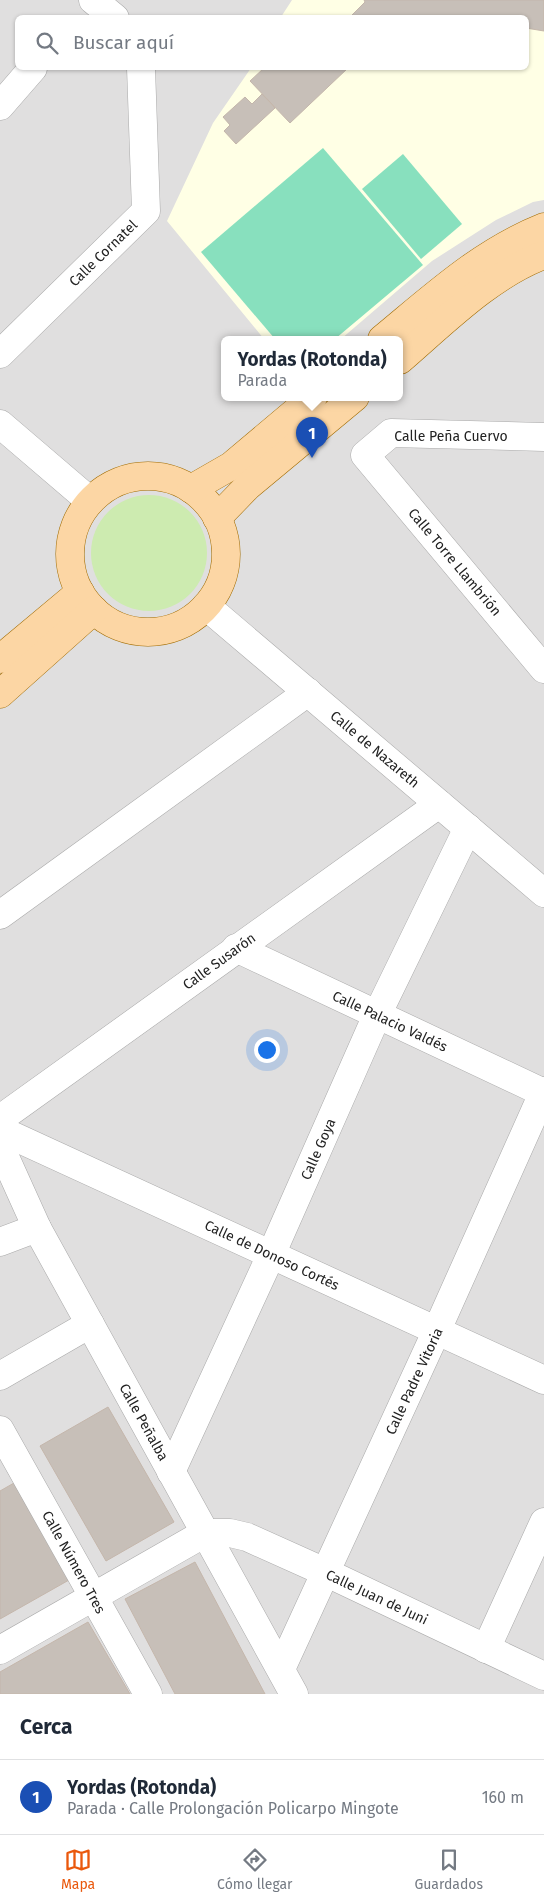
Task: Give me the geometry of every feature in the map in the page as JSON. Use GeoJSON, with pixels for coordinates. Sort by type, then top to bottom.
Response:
{"type":"FeatureCollection","features":[{"type":"Feature","properties":{"kind":"main road"},"geometry":{"type":"LineString","coordinates":[[386,336],[460,274],[521,236],[544,227]]}},
{"type":"Feature","properties":{"kind":"main road"},"geometry":{"type":"LineString","coordinates":[[403,357],[481,291],[509,272],[544,255]]}},
{"type":"Feature","properties":{"kind":"main road"},"geometry":{"type":"LineString","coordinates":[[191,489],[231,466],[308,401]]}},
{"type":"Feature","properties":{"kind":"main road"},"geometry":{"type":"LineString","coordinates":[[217,518],[248,486],[350,401]]}},
{"type":"Feature","properties":{"kind":"main road"},"geometry":{"type":"LineString","coordinates":[[140,476],[158,477],[175,481],[191,489],[206,502],[217,518],[225,540],[225,564],[219,587],[206,606],[187,622],[155,631],[138,631],[114,624],[87,601],[72,574],[70,554],[72,534],[80,515],[90,502],[106,488],[123,480],[140,476]]}},
{"type":"Feature","properties":{"kind":"main road"},"geometry":{"type":"LineString","coordinates":[[0,659],[87,601]]}},
{"type":"Feature","properties":{"kind":"main road"},"geometry":{"type":"LineString","coordinates":[[0,694],[87,601]]}},
{"type":"Feature","properties":{"kind":"street"},"geometry":{"type":"LineString","coordinates":[[79,15],[92,0],[111,15]]}},
{"type":"Feature","properties":{"kind":"street"},"geometry":{"type":"LineString","coordinates":[[0,106],[31,70]]}},
{"type":"Feature","properties":{"kind":"street","name":"Calle Cornatel"},"geometry":{"type":"LineString","coordinates":[[0,354],[146,212],[141,70]]}},
{"type":"Feature","properties":{"kind":"street"},"geometry":{"type":"LineString","coordinates":[[0,424],[90,502]]}},
{"type":"Feature","properties":{"kind":"street","name":"Calle Peña Cuervo"},"geometry":{"type":"LineString","coordinates":[[365,456],[391,433],[544,438]]}},
{"type":"Feature","properties":{"kind":"street","name":"Calle Torre Llambrión"},"geometry":{"type":"LineString","coordinates":[[365,456],[544,669]]}},
{"type":"Feature","properties":{"kind":"street","name":"Calle de Nazareth"},"geometry":{"type":"LineString","coordinates":[[206,606],[544,893]]}},
{"type":"Feature","properties":{"kind":"street"},"geometry":{"type":"LineString","coordinates":[[0,915],[308,692]]}},
{"type":"Feature","properties":{"kind":"street","name":"Calle Susarón"},"geometry":{"type":"LineString","coordinates":[[0,1119],[439,804]]}},
{"type":"Feature","properties":{"kind":"street","name":"Calle Goya"},"geometry":{"type":"LineString","coordinates":[[171,1472],[271,1254],[377,1015],[468,828]]}},
{"type":"Feature","properties":{"kind":"street","name":"Calle Palacio Valdés"},"geometry":{"type":"LineString","coordinates":[[236,948],[544,1092]]}},
{"type":"Feature","properties":{"kind":"street","name":"Calle Padre Vitoria"},"geometry":{"type":"LineString","coordinates":[[280,1669],[437,1330],[544,1092]]}},
{"type":"Feature","properties":{"kind":"street","name":"Calle de Donoso Cortés"},"geometry":{"type":"LineString","coordinates":[[0,1130],[544,1380]]}},
{"type":"Feature","properties":{"kind":"street","name":"Calle Peñalba"},"geometry":{"type":"LineString","coordinates":[[0,1146],[36,1228],[294,1694]]}},
{"type":"Feature","properties":{"kind":"street"},"geometry":{"type":"LineString","coordinates":[[0,1242],[36,1228]]}},
{"type":"Feature","properties":{"kind":"street"},"geometry":{"type":"LineString","coordinates":[[0,1376],[90,1324]]}},
{"type":"Feature","properties":{"kind":"street","name":"Calle Número Tres"},"geometry":{"type":"LineString","coordinates":[[0,1430],[148,1694]]}},
{"type":"Feature","properties":{"kind":"street"},"geometry":{"type":"LineString","coordinates":[[486,1649],[544,1522]]}},
{"type":"Feature","properties":{"kind":"street"},"geometry":{"type":"LineString","coordinates":[[0,1650],[205,1533]]}},
{"type":"Feature","properties":{"kind":"street","name":"Calle Juan de Juni"},"geometry":{"type":"LineString","coordinates":[[205,1533],[230,1533],[246,1537],[326,1572],[544,1676]]}},
{"type":"Feature","properties":{"kind":"shaded area"},"geometry":{"type":"Polygon","coordinates":[[[0,0],[544,0],[544,1694],[0,1694],[0,0]]]}},
{"type":"Feature","properties":{"kind":"shaded area"},"geometry":{"type":"Polygon","coordinates":[[[292,0],[544,0],[544,200],[533,202],[496,220],[432,261],[344,336],[262,336],[167,221],[213,123],[250,70],[529,70],[529,15],[282,15],[292,0]]]}},
{"type":"Feature","properties":{"kind":"green space"},"geometry":{"type":"Polygon","coordinates":[[[323,148],[423,265],[339,336],[272,336],[201,252],[323,148]]]}},
{"type":"Feature","properties":{"kind":"green space"},"geometry":{"type":"Polygon","coordinates":[[[403,154],[462,224],[421,259],[362,189],[403,154]]]}},
{"type":"Feature","properties":{"kind":"green space"},"geometry":{"type":"Polygon","coordinates":[[[149,495],[171,499],[190,512],[203,531],[207,553],[203,575],[190,594],[171,607],[149,611],[127,607],[108,594],[95,575],[91,553],[95,531],[108,512],[127,499],[149,495]]]}},
{"type":"Feature","properties":{"kind":"building"},"geometry":{"type":"Polygon","coordinates":[[[364,0],[544,0],[544,31],[529,28],[529,15],[352,15],[365,2],[364,0]]]}},
{"type":"Feature","properties":{"kind":"building"},"geometry":{"type":"Polygon","coordinates":[[[262,70],[346,70],[290,123],[250,81],[262,70]]]}},
{"type":"Feature","properties":{"kind":"building"},"geometry":{"type":"Polygon","coordinates":[[[262,94],[275,108],[236,144],[224,131],[230,125],[223,117],[245,97],[252,104],[262,94]]]}},
{"type":"Feature","properties":{"kind":"building"},"geometry":{"type":"Polygon","coordinates":[[[108,1407],[174,1522],[106,1561],[40,1446],[108,1407]]]}},
{"type":"Feature","properties":{"kind":"building"},"geometry":{"type":"Polygon","coordinates":[[[14,1483],[69,1580],[0,1619],[0,1491],[14,1483]]]}},
{"type":"Feature","properties":{"kind":"building"},"geometry":{"type":"Polygon","coordinates":[[[195,1562],[265,1694],[175,1694],[125,1599],[195,1562]]]}},
{"type":"Feature","properties":{"kind":"building"},"geometry":{"type":"Polygon","coordinates":[[[88,1622],[130,1694],[0,1694],[0,1672],[88,1622]]]}},
{"type":"Feature","properties":{"kind":"place","name":"Yordas (Rotonda)"},"geometry":{"type":"Point","coordinates":[312,458]}}]}
